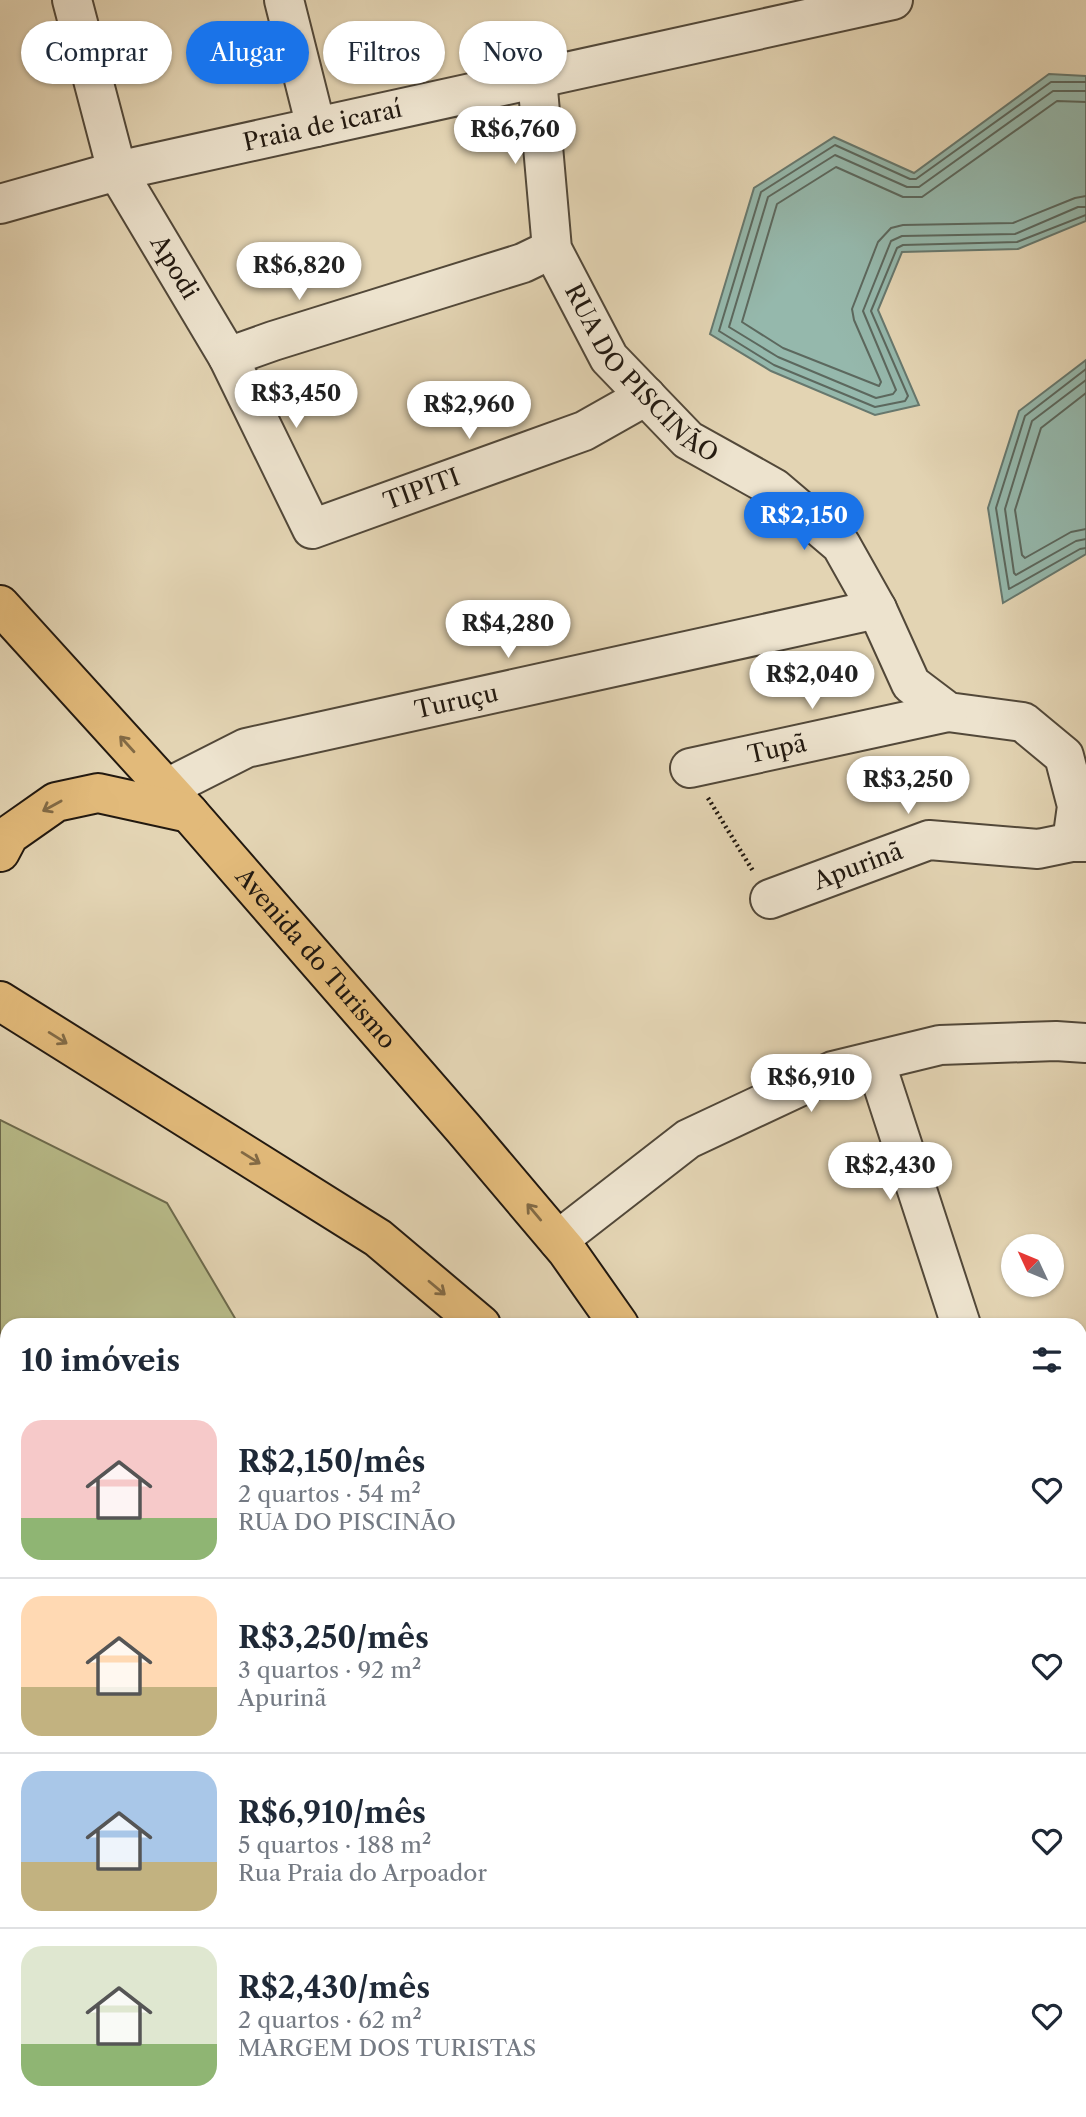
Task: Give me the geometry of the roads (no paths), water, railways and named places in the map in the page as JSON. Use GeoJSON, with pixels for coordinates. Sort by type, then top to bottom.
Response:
{"type":"FeatureCollection","features":[{"type":"Feature","properties":{"kind":"highway","name":"Avenida do Turismo"},"geometry":{"type":"LineString","coordinates":[[0,605],[178,801],[558,1240],[614,1318]]}},
{"type":"Feature","properties":{"kind":"highway"},"geometry":{"type":"LineString","coordinates":[[0,852],[9,835],[56,802],[98,793],[178,801]]}},
{"type":"Feature","properties":{"kind":"highway"},"geometry":{"type":"LineString","coordinates":[[0,1001],[378,1238],[473,1318]]}},
{"type":"Feature","properties":{"kind":"street","name":"Apodi"},"geometry":{"type":"LineString","coordinates":[[72,0],[117,171],[228,358],[312,529]]}},
{"type":"Feature","properties":{"kind":"street"},"geometry":{"type":"LineString","coordinates":[[284,0],[316,127]]}},
{"type":"Feature","properties":{"kind":"street","name":"Praia de icaraí"},"geometry":{"type":"LineString","coordinates":[[567,71],[893,0]]}},
{"type":"Feature","properties":{"kind":"street","name":"Praia de icaraí"},"geometry":{"type":"LineString","coordinates":[[0,204],[117,171],[510,84]]}},
{"type":"Feature","properties":{"kind":"street"},"geometry":{"type":"LineString","coordinates":[[228,358],[273,341],[523,263],[552,248],[538,84]]}},
{"type":"Feature","properties":{"kind":"street","name":"RUA DO PISCINÃO"},"geometry":{"type":"LineString","coordinates":[[552,248],[609,358],[688,440],[774,488],[841,545],[877,609],[911,684],[948,712],[1023,722],[1063,756],[1077,806],[1079,842]]}},
{"type":"Feature","properties":{"kind":"street","name":"TIPITI"},"geometry":{"type":"LineString","coordinates":[[312,529],[584,431],[646,396]]}},
{"type":"Feature","properties":{"kind":"street","name":"Turuçu"},"geometry":{"type":"LineString","coordinates":[[178,801],[246,748],[877,609]]}},
{"type":"Feature","properties":{"kind":"street","name":"Tupã"},"geometry":{"type":"LineString","coordinates":[[690,768],[948,712]]}},
{"type":"Feature","properties":{"kind":"street","name":"Apurinã"},"geometry":{"type":"LineString","coordinates":[[770,899],[929,841],[1038,849],[1079,842]]}},
{"type":"Feature","properties":{"kind":"street"},"geometry":{"type":"LineString","coordinates":[[558,1240],[688,1139],[833,1071],[940,1045],[1056,1041],[1086,1043]]}},
{"type":"Feature","properties":{"kind":"street"},"geometry":{"type":"LineString","coordinates":[[875,1061],[959,1318]]}},
{"type":"Feature","properties":{"kind":"water"},"geometry":{"type":"Polygon","coordinates":[[[1049,74],[1086,76],[1086,221],[1018,249],[902,252],[878,310],[919,405],[875,415],[771,371],[710,334],[754,188],[834,137],[914,173],[1049,74]]]}},
{"type":"Feature","properties":{"kind":"water"},"geometry":{"type":"Polygon","coordinates":[[[1086,360],[1086,554],[1003,603],[988,508],[1019,411],[1086,360]]]}}]}
